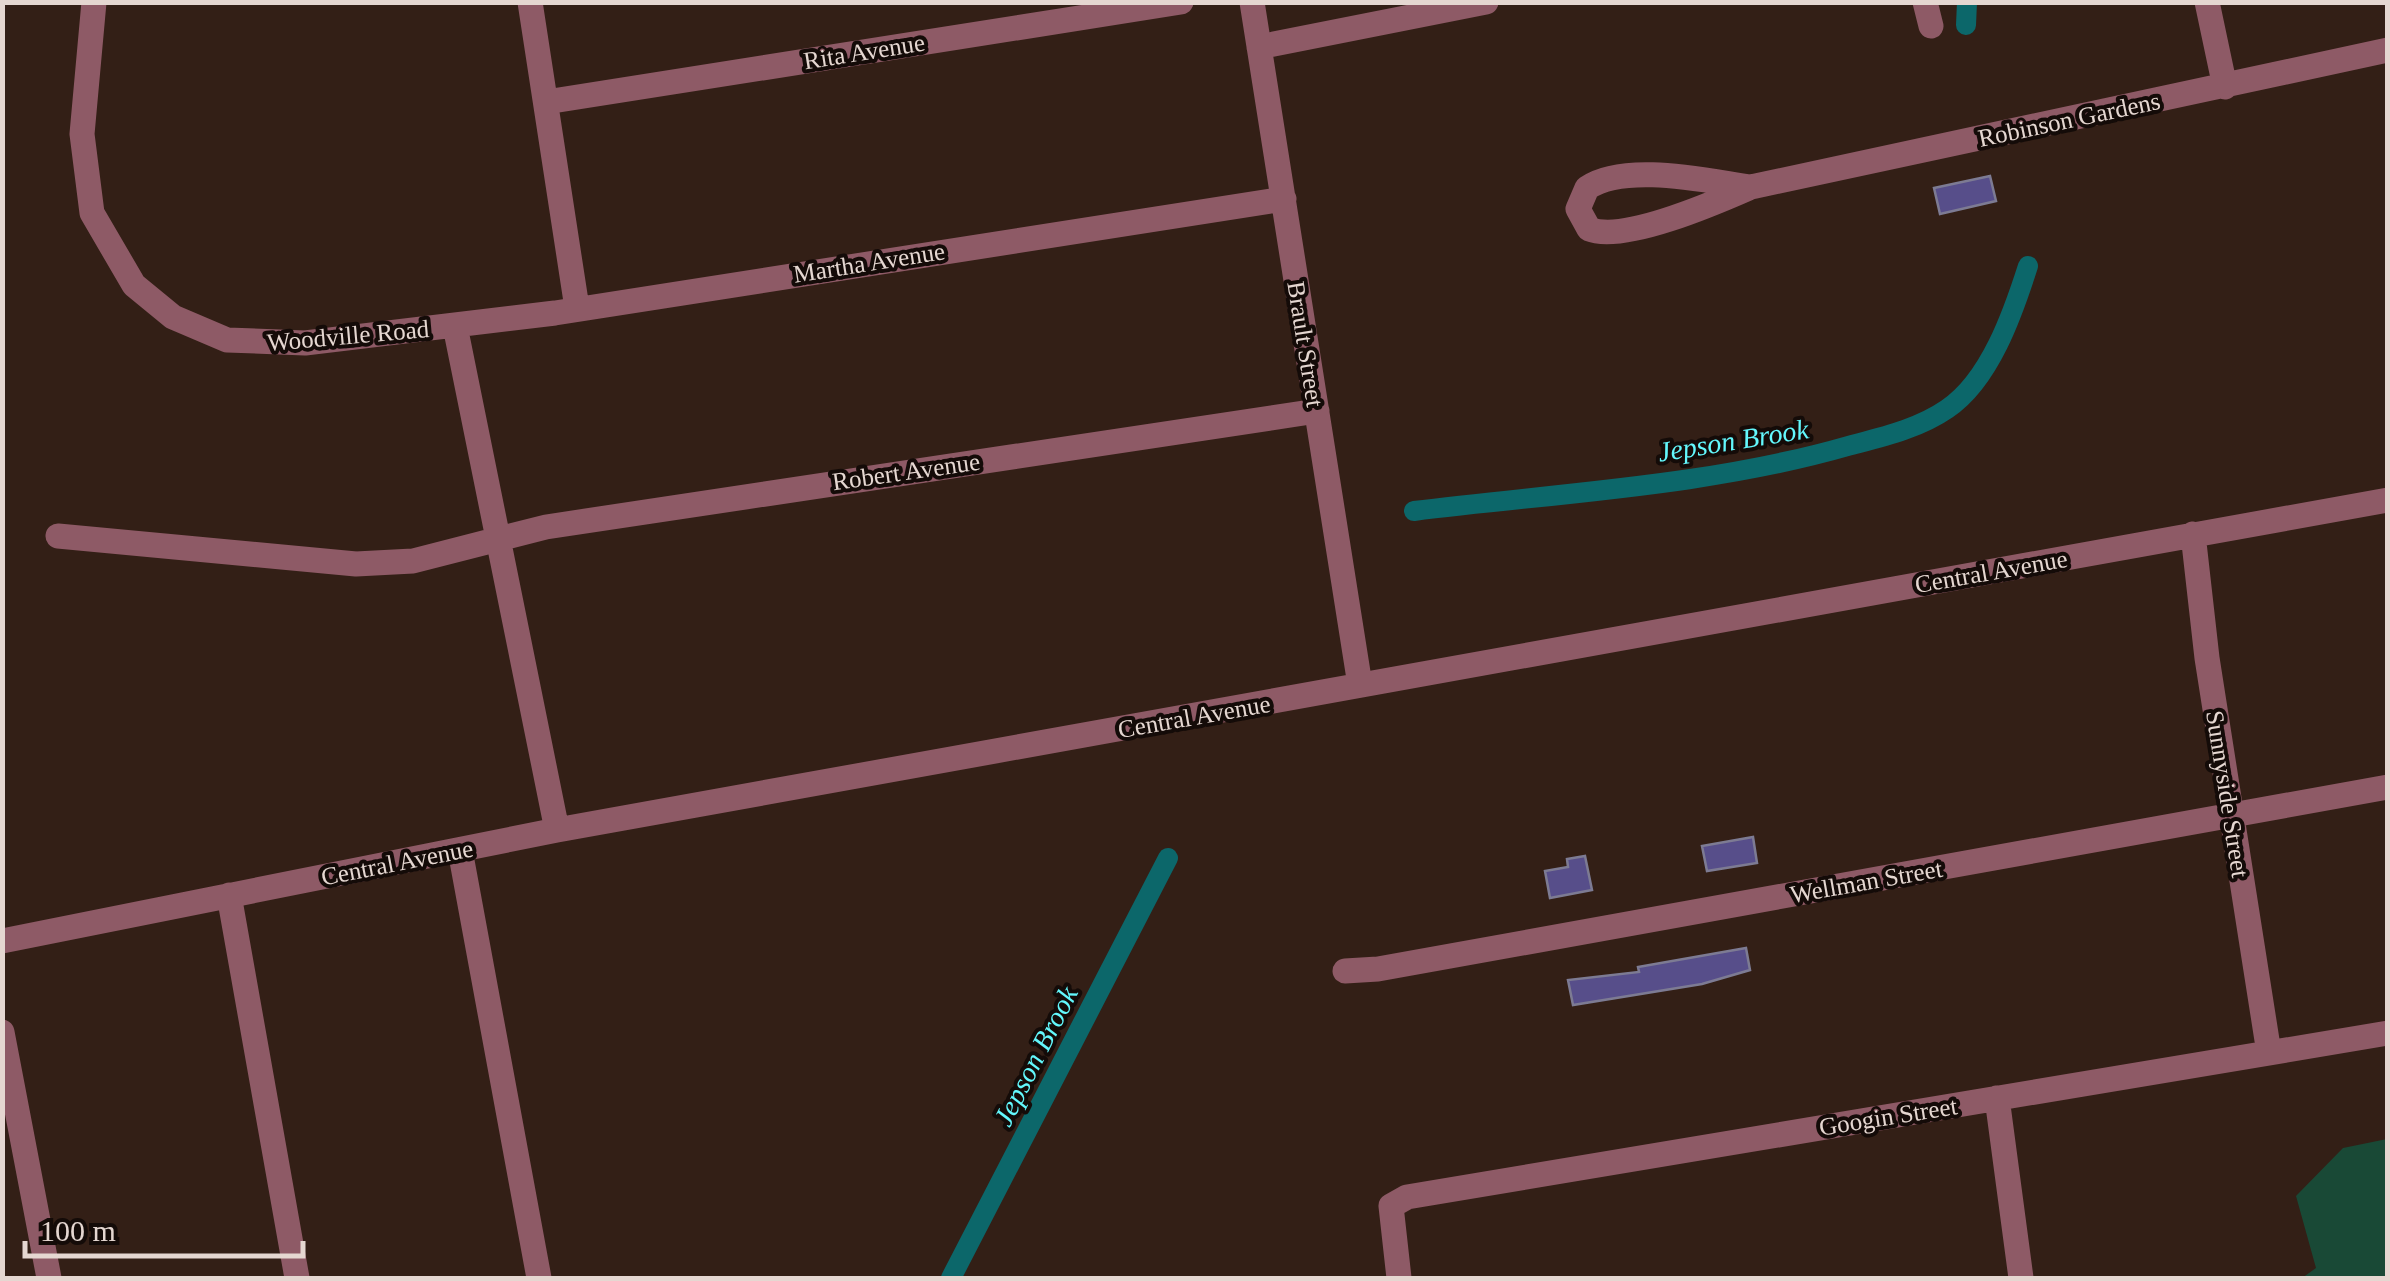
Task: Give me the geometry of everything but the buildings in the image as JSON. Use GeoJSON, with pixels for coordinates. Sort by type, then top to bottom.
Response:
{"type":"FeatureCollection","features":[{"type":"Feature","properties":{"kind":"street","name":"Woodville Road"},"geometry":{"type":"LineString","coordinates":[[94,2],[82,134],[86,190],[102,238],[134,285],[174,317],[200,330],[255,344],[455,326]]}},
{"type":"Feature","properties":{"kind":"street"},"geometry":{"type":"LineString","coordinates":[[530,2],[576,308]]}},
{"type":"Feature","properties":{"kind":"street","name":"Rita Avenue"},"geometry":{"type":"LineString","coordinates":[[546,102],[1181,2]]}},
{"type":"Feature","properties":{"kind":"street","name":"Brault Street"},"geometry":{"type":"LineString","coordinates":[[1252,2],[1360,685]]}},
{"type":"Feature","properties":{"kind":"street"},"geometry":{"type":"LineString","coordinates":[[2207,2],[2225,87]]}},
{"type":"Feature","properties":{"kind":"street"},"geometry":{"type":"LineString","coordinates":[[1259,47],[1474,4]]}},
{"type":"Feature","properties":{"kind":"street","name":"Robinson Gardens"},"geometry":{"type":"LineString","coordinates":[[1750,187],[1678,177],[1620,176],[1588,188],[1578,209],[1590,229],[1619,231],[1714,203],[1750,187],[2388,50]]}},
{"type":"Feature","properties":{"kind":"street","name":"Martha Avenue"},"geometry":{"type":"LineString","coordinates":[[455,326],[1284,199]]}},
{"type":"Feature","properties":{"kind":"street"},"geometry":{"type":"LineString","coordinates":[[455,326],[557,830]]}},
{"type":"Feature","properties":{"kind":"street","name":"Robert Avenue"},"geometry":{"type":"LineString","coordinates":[[58,536],[356,564],[413,561],[546,528],[1317,411]]}},
{"type":"Feature","properties":{"kind":"street","name":"Central Avenue"},"geometry":{"type":"LineString","coordinates":[[2,941],[557,830],[2388,500]]}},
{"type":"Feature","properties":{"kind":"street","name":"Sunnyside Street"},"geometry":{"type":"LineString","coordinates":[[2193,534],[2269,1053]]}},
{"type":"Feature","properties":{"kind":"street","name":"Wellman Street"},"geometry":{"type":"LineString","coordinates":[[1344,971],[1378,969],[2388,787]]}},
{"type":"Feature","properties":{"kind":"street"},"geometry":{"type":"LineString","coordinates":[[460,850],[538,1278]]}},
{"type":"Feature","properties":{"kind":"street"},"geometry":{"type":"LineString","coordinates":[[229,894],[297,1278]]}},
{"type":"Feature","properties":{"kind":"street"},"geometry":{"type":"LineString","coordinates":[[2,1032],[49,1278]]}},
{"type":"Feature","properties":{"kind":"street","name":"Googin Street"},"geometry":{"type":"LineString","coordinates":[[1399,1278],[1391,1206],[1407,1197],[2388,1033]]}},
{"type":"Feature","properties":{"kind":"street"},"geometry":{"type":"LineString","coordinates":[[1997,1098],[2022,1278]]}},
{"type":"Feature","properties":{"kind":"green space"},"geometry":{"type":"Polygon","coordinates":[[[2387,1139],[2387,1278],[2302,1278],[2316,1268],[2296,1196],[2343,1148],[2387,1139]]]}},
{"type":"Feature","properties":{"kind":"waterway","name":"Jepson Brook"},"geometry":{"type":"LineString","coordinates":[[1966,25],[1967,2]]}},
{"type":"Feature","properties":{"kind":"waterway","name":"Jepson Brook"},"geometry":{"type":"LineString","coordinates":[[1414,511],[1633,487],[1742,470],[1795,460],[1912,427],[1947,409],[1976,381],[1998,344],[2028,266]]}},
{"type":"Feature","properties":{"kind":"waterway","name":"Jepson Brook"},"geometry":{"type":"LineString","coordinates":[[951,1278],[1168,858]]}}]}
